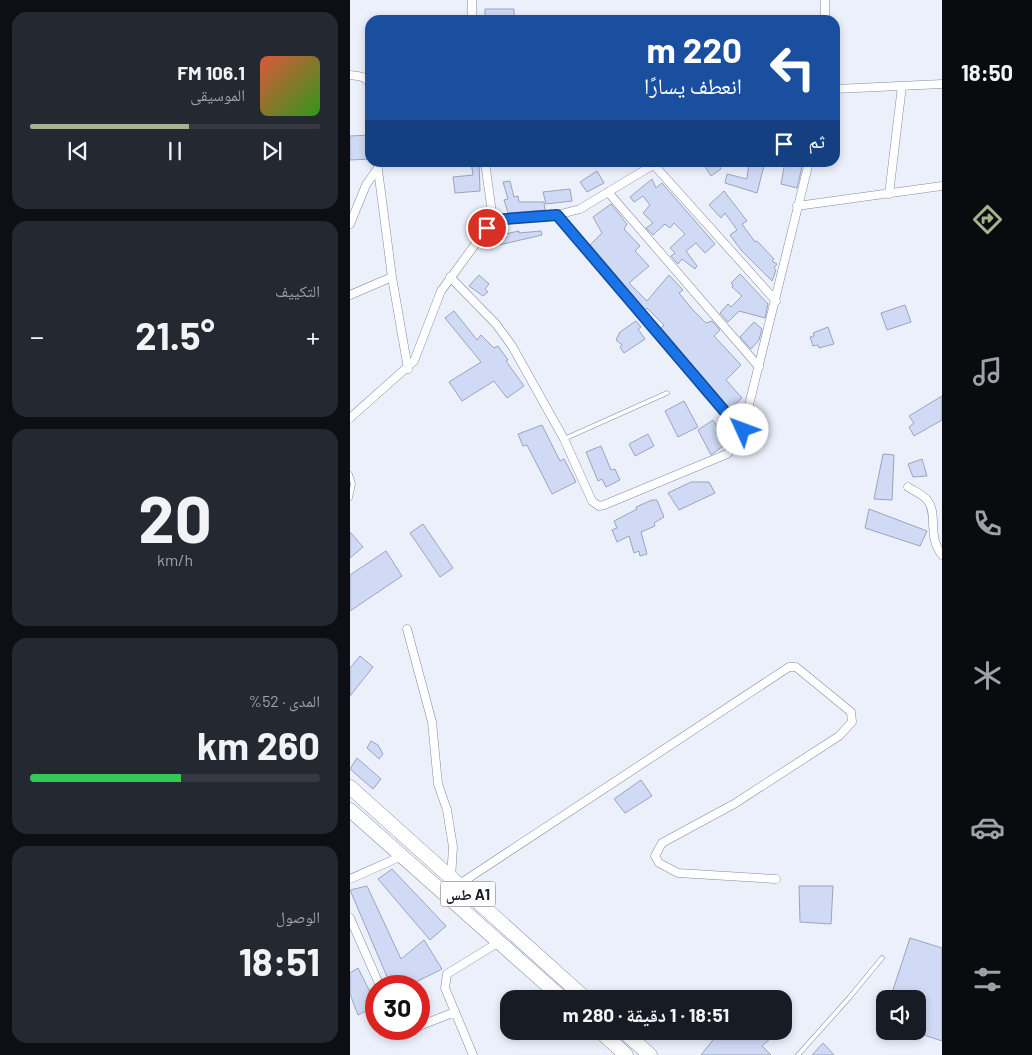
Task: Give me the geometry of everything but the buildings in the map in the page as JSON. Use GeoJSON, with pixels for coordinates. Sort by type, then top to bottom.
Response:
{"type":"FeatureCollection","features":[{"type":"Feature","properties":{"kind":"highway","name":"طس A1"},"geometry":{"type":"LineString","coordinates":[[350,787],[576,990]]}},
{"type":"Feature","properties":{"kind":"highway","name":"طس A1"},"geometry":{"type":"LineString","coordinates":[[350,810],[553,990]]}},
{"type":"Feature","properties":{"kind":"highway"},"geometry":{"type":"LineString","coordinates":[[610,1040],[626,1055]]}},
{"type":"Feature","properties":{"kind":"highway"},"geometry":{"type":"LineString","coordinates":[[633,1040],[650,1055]]}},
{"type":"Feature","properties":{"kind":"street"},"geometry":{"type":"LineString","coordinates":[[472,0],[472,15]]}},
{"type":"Feature","properties":{"kind":"street"},"geometry":{"type":"LineString","coordinates":[[825,0],[826,15]]}},
{"type":"Feature","properties":{"kind":"street"},"geometry":{"type":"LineString","coordinates":[[350,75],[361,76],[365,79]]}},
{"type":"Feature","properties":{"kind":"street"},"geometry":{"type":"LineString","coordinates":[[840,89],[942,84]]}},
{"type":"Feature","properties":{"kind":"street"},"geometry":{"type":"LineString","coordinates":[[889,194],[902,86]]}},
{"type":"Feature","properties":{"kind":"street"},"geometry":{"type":"LineString","coordinates":[[350,224],[366,185],[376,167]]}},
{"type":"Feature","properties":{"kind":"street"},"geometry":{"type":"LineString","coordinates":[[377,167],[392,277],[408,369]]}},
{"type":"Feature","properties":{"kind":"street"},"geometry":{"type":"LineString","coordinates":[[350,418],[408,369],[414,361],[441,291],[493,220],[486,167]]}},
{"type":"Feature","properties":{"kind":"street"},"geometry":{"type":"LineString","coordinates":[[493,220],[557,215],[580,209],[651,167]]}},
{"type":"Feature","properties":{"kind":"street"},"geometry":{"type":"LineString","coordinates":[[659,167],[776,301]]}},
{"type":"Feature","properties":{"kind":"street"},"geometry":{"type":"LineString","coordinates":[[450,277],[496,324],[512,346],[564,439],[592,501],[599,506],[727,454],[736,444],[743,430],[776,301],[796,206],[808,167]]}},
{"type":"Feature","properties":{"kind":"street"},"geometry":{"type":"LineString","coordinates":[[796,206],[942,186]]}},
{"type":"Feature","properties":{"kind":"street"},"geometry":{"type":"LineString","coordinates":[[608,192],[759,367]]}},
{"type":"Feature","properties":{"kind":"street"},"geometry":{"type":"LineString","coordinates":[[557,215],[726,413],[743,430]]}},
{"type":"Feature","properties":{"kind":"street"},"geometry":{"type":"LineString","coordinates":[[350,295],[392,277]]}},
{"type":"Feature","properties":{"kind":"street"},"geometry":{"type":"LineString","coordinates":[[908,487],[928,500],[932,508],[932,532],[937,549],[942,555]]}},
{"type":"Feature","properties":{"kind":"street"},"geometry":{"type":"LineString","coordinates":[[407,629],[432,722],[438,784],[447,810],[453,847],[455,881],[789,667],[796,667],[851,712],[852,722],[839,736],[734,804],[662,843],[655,856],[659,863],[678,873],[776,879]]}},
{"type":"Feature","properties":{"kind":"street"},"geometry":{"type":"LineString","coordinates":[[350,879],[402,856]]}},
{"type":"Feature","properties":{"kind":"street"},"geometry":{"type":"LineString","coordinates":[[350,918],[375,975]]}},
{"type":"Feature","properties":{"kind":"street"},"geometry":{"type":"LineString","coordinates":[[473,1055],[445,988],[447,974],[499,942]]}},
{"type":"Feature","properties":{"kind":"street"},"geometry":{"type":"LineString","coordinates":[[430,1022],[455,1012]]}},
{"type":"Feature","properties":{"kind":"lane"},"geometry":{"type":"LineString","coordinates":[[564,439],[667,393]]}},
{"type":"Feature","properties":{"kind":"lane"},"geometry":{"type":"LineString","coordinates":[[350,474],[353,484],[350,498]]}},
{"type":"Feature","properties":{"kind":"lane"},"geometry":{"type":"LineString","coordinates":[[798,1055],[882,958]]}},
{"type":"Feature","properties":{"kind":"route"},"geometry":{"type":"LineString","coordinates":[[487,228],[493,220],[557,215],[726,413],[743,430]]}}]}
